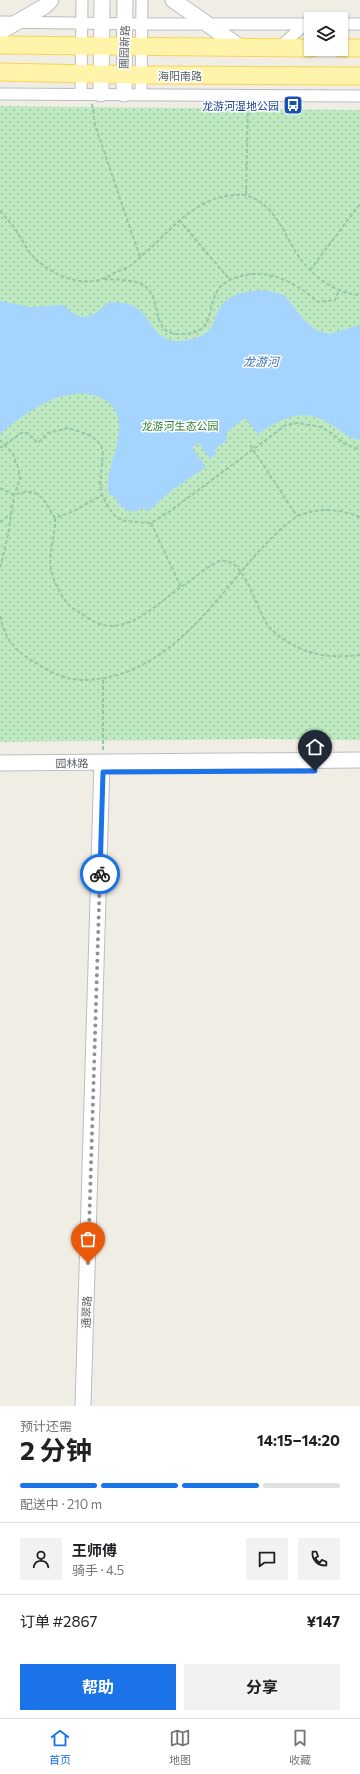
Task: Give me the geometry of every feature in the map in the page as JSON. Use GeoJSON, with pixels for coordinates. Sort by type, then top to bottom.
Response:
{"type":"FeatureCollection","features":[{"type":"Feature","properties":{"kind":"main road"},"geometry":{"type":"LineString","coordinates":[[0,45],[304,48]]}},
{"type":"Feature","properties":{"kind":"main road"},"geometry":{"type":"LineString","coordinates":[[348,48],[360,48]]}},
{"type":"Feature","properties":{"kind":"main road","name":"海阳南路"},"geometry":{"type":"LineString","coordinates":[[0,72],[141,75],[360,76]]}},
{"type":"Feature","properties":{"kind":"street"},"geometry":{"type":"LineString","coordinates":[[0,32],[45,6],[51,0]]}},
{"type":"Feature","properties":{"kind":"street"},"geometry":{"type":"LineString","coordinates":[[82,0],[81,73],[91,94]]}},
{"type":"Feature","properties":{"kind":"street","name":"圃园新路"},"geometry":{"type":"LineString","coordinates":[[91,94],[101,73],[102,0]]}},
{"type":"Feature","properties":{"kind":"street","name":"圃园新路"},"geometry":{"type":"LineString","coordinates":[[124,94],[125,0]]}},
{"type":"Feature","properties":{"kind":"street"},"geometry":{"type":"LineString","coordinates":[[141,95],[142,0]]}},
{"type":"Feature","properties":{"kind":"street"},"geometry":{"type":"LineString","coordinates":[[173,0],[240,47]]}},
{"type":"Feature","properties":{"kind":"street"},"geometry":{"type":"LineString","coordinates":[[0,22],[208,25],[304,24]]}},
{"type":"Feature","properties":{"kind":"street"},"geometry":{"type":"LineString","coordinates":[[348,24],[360,24]]}},
{"type":"Feature","properties":{"kind":"street"},"geometry":{"type":"LineString","coordinates":[[278,48],[304,27]]}},
{"type":"Feature","properties":{"kind":"street"},"geometry":{"type":"LineString","coordinates":[[0,94],[360,96]]}},
{"type":"Feature","properties":{"kind":"street","name":"园林路"},"geometry":{"type":"LineString","coordinates":[[0,773],[103,767],[360,760]]}},
{"type":"Feature","properties":{"kind":"street","name":"园林路"},"geometry":{"type":"LineString","coordinates":[[0,763],[103,767],[360,771]]}},
{"type":"Feature","properties":{"kind":"street","name":"通翠路"},"geometry":{"type":"LineString","coordinates":[[83,1406],[103,767]]}},
{"type":"Feature","properties":{"kind":"path"},"geometry":{"type":"LineString","coordinates":[[91,94],[95,125],[140,257]]}},
{"type":"Feature","properties":{"kind":"path"},"geometry":{"type":"LineString","coordinates":[[246,195],[248,96]]}},
{"type":"Feature","properties":{"kind":"path"},"geometry":{"type":"LineString","coordinates":[[0,211],[12,225],[31,255],[43,266],[66,277],[93,282],[131,265],[179,220],[206,201],[226,196],[246,195],[260,202],[271,211],[282,226],[301,260],[310,270],[327,284],[339,290],[360,295]]}},
{"type":"Feature","properties":{"kind":"path"},"geometry":{"type":"LineString","coordinates":[[310,270],[360,204]]}},
{"type":"Feature","properties":{"kind":"path"},"geometry":{"type":"LineString","coordinates":[[179,220],[230,280]]}},
{"type":"Feature","properties":{"kind":"path"},"geometry":{"type":"LineString","coordinates":[[104,278],[135,281],[146,286],[153,297],[157,315],[162,326],[170,333],[182,334],[198,331],[208,320],[214,297],[220,286],[230,280],[253,273],[274,275],[306,292],[318,302],[335,300],[339,290]]}},
{"type":"Feature","properties":{"kind":"path"},"geometry":{"type":"LineString","coordinates":[[0,448],[22,432],[29,434],[38,442],[48,434],[68,428],[87,434],[101,445],[103,453],[100,485],[102,495],[110,510],[116,517],[126,521],[151,523],[170,511],[286,425],[298,424],[321,426],[343,443],[360,450]]}},
{"type":"Feature","properties":{"kind":"path"},"geometry":{"type":"LineString","coordinates":[[0,440],[13,454],[19,470],[20,479],[14,495],[12,513],[0,569]]}},
{"type":"Feature","properties":{"kind":"path"},"geometry":{"type":"LineString","coordinates":[[250,445],[297,516]]}},
{"type":"Feature","properties":{"kind":"path"},"geometry":{"type":"LineString","coordinates":[[0,488],[14,495],[26,491],[40,495],[55,518],[55,531],[50,553],[51,571],[68,605],[99,624],[108,626],[120,625],[131,621],[196,577],[212,564],[219,561],[227,562],[241,572],[262,616],[271,629],[296,646],[316,655],[333,657],[360,655]]}},
{"type":"Feature","properties":{"kind":"path"},"geometry":{"type":"LineString","coordinates":[[55,518],[74,511],[102,495]]}},
{"type":"Feature","properties":{"kind":"path"},"geometry":{"type":"LineString","coordinates":[[0,616],[7,636],[18,651],[27,658],[53,672],[68,678],[84,681],[103,679],[119,675],[142,665],[164,652],[204,615],[262,548],[297,516],[317,511],[333,510],[347,512],[360,518]]}},
{"type":"Feature","properties":{"kind":"path"},"geometry":{"type":"LineString","coordinates":[[0,522],[12,513]]}},
{"type":"Feature","properties":{"kind":"path"},"geometry":{"type":"LineString","coordinates":[[151,523],[181,587]]}},
{"type":"Feature","properties":{"kind":"path"},"geometry":{"type":"LineString","coordinates":[[103,679],[103,767]]}},
{"type":"Feature","properties":{"kind":"green space","name":"龙游河生态公园"},"geometry":{"type":"Polygon","coordinates":[[[0,106],[360,110],[360,740],[257,739],[0,742],[0,106]]]}},
{"type":"Feature","properties":{"kind":"water","name":"龙游河"},"geometry":{"type":"Polygon","coordinates":[[[265,290],[284,295],[306,322],[318,331],[329,334],[360,325],[360,440],[349,436],[322,419],[312,416],[294,416],[285,419],[258,434],[245,418],[225,434],[228,439],[214,450],[217,453],[210,459],[199,443],[192,448],[206,467],[171,491],[147,512],[144,508],[133,512],[121,507],[113,495],[109,495],[108,486],[110,469],[119,435],[119,426],[117,413],[111,404],[102,398],[80,394],[56,398],[27,413],[0,434],[0,301],[31,307],[64,305],[75,314],[85,317],[96,313],[106,303],[122,303],[133,306],[141,311],[157,332],[164,337],[178,341],[192,339],[208,332],[212,327],[222,305],[231,297],[245,292],[265,290]]]}},
{"type":"Feature","properties":{"kind":"way so far"},"geometry":{"type":"LineString","coordinates":[[88,1263],[100,874]]}},
{"type":"Feature","properties":{"kind":"place","name":"龙游河湿地公园"},"geometry":{"type":"Point","coordinates":[293,105]}},
{"type":"Feature","properties":{"kind":"route"},"geometry":{"type":"LineString","coordinates":[[100,874],[103,772],[315,771]]}}]}
